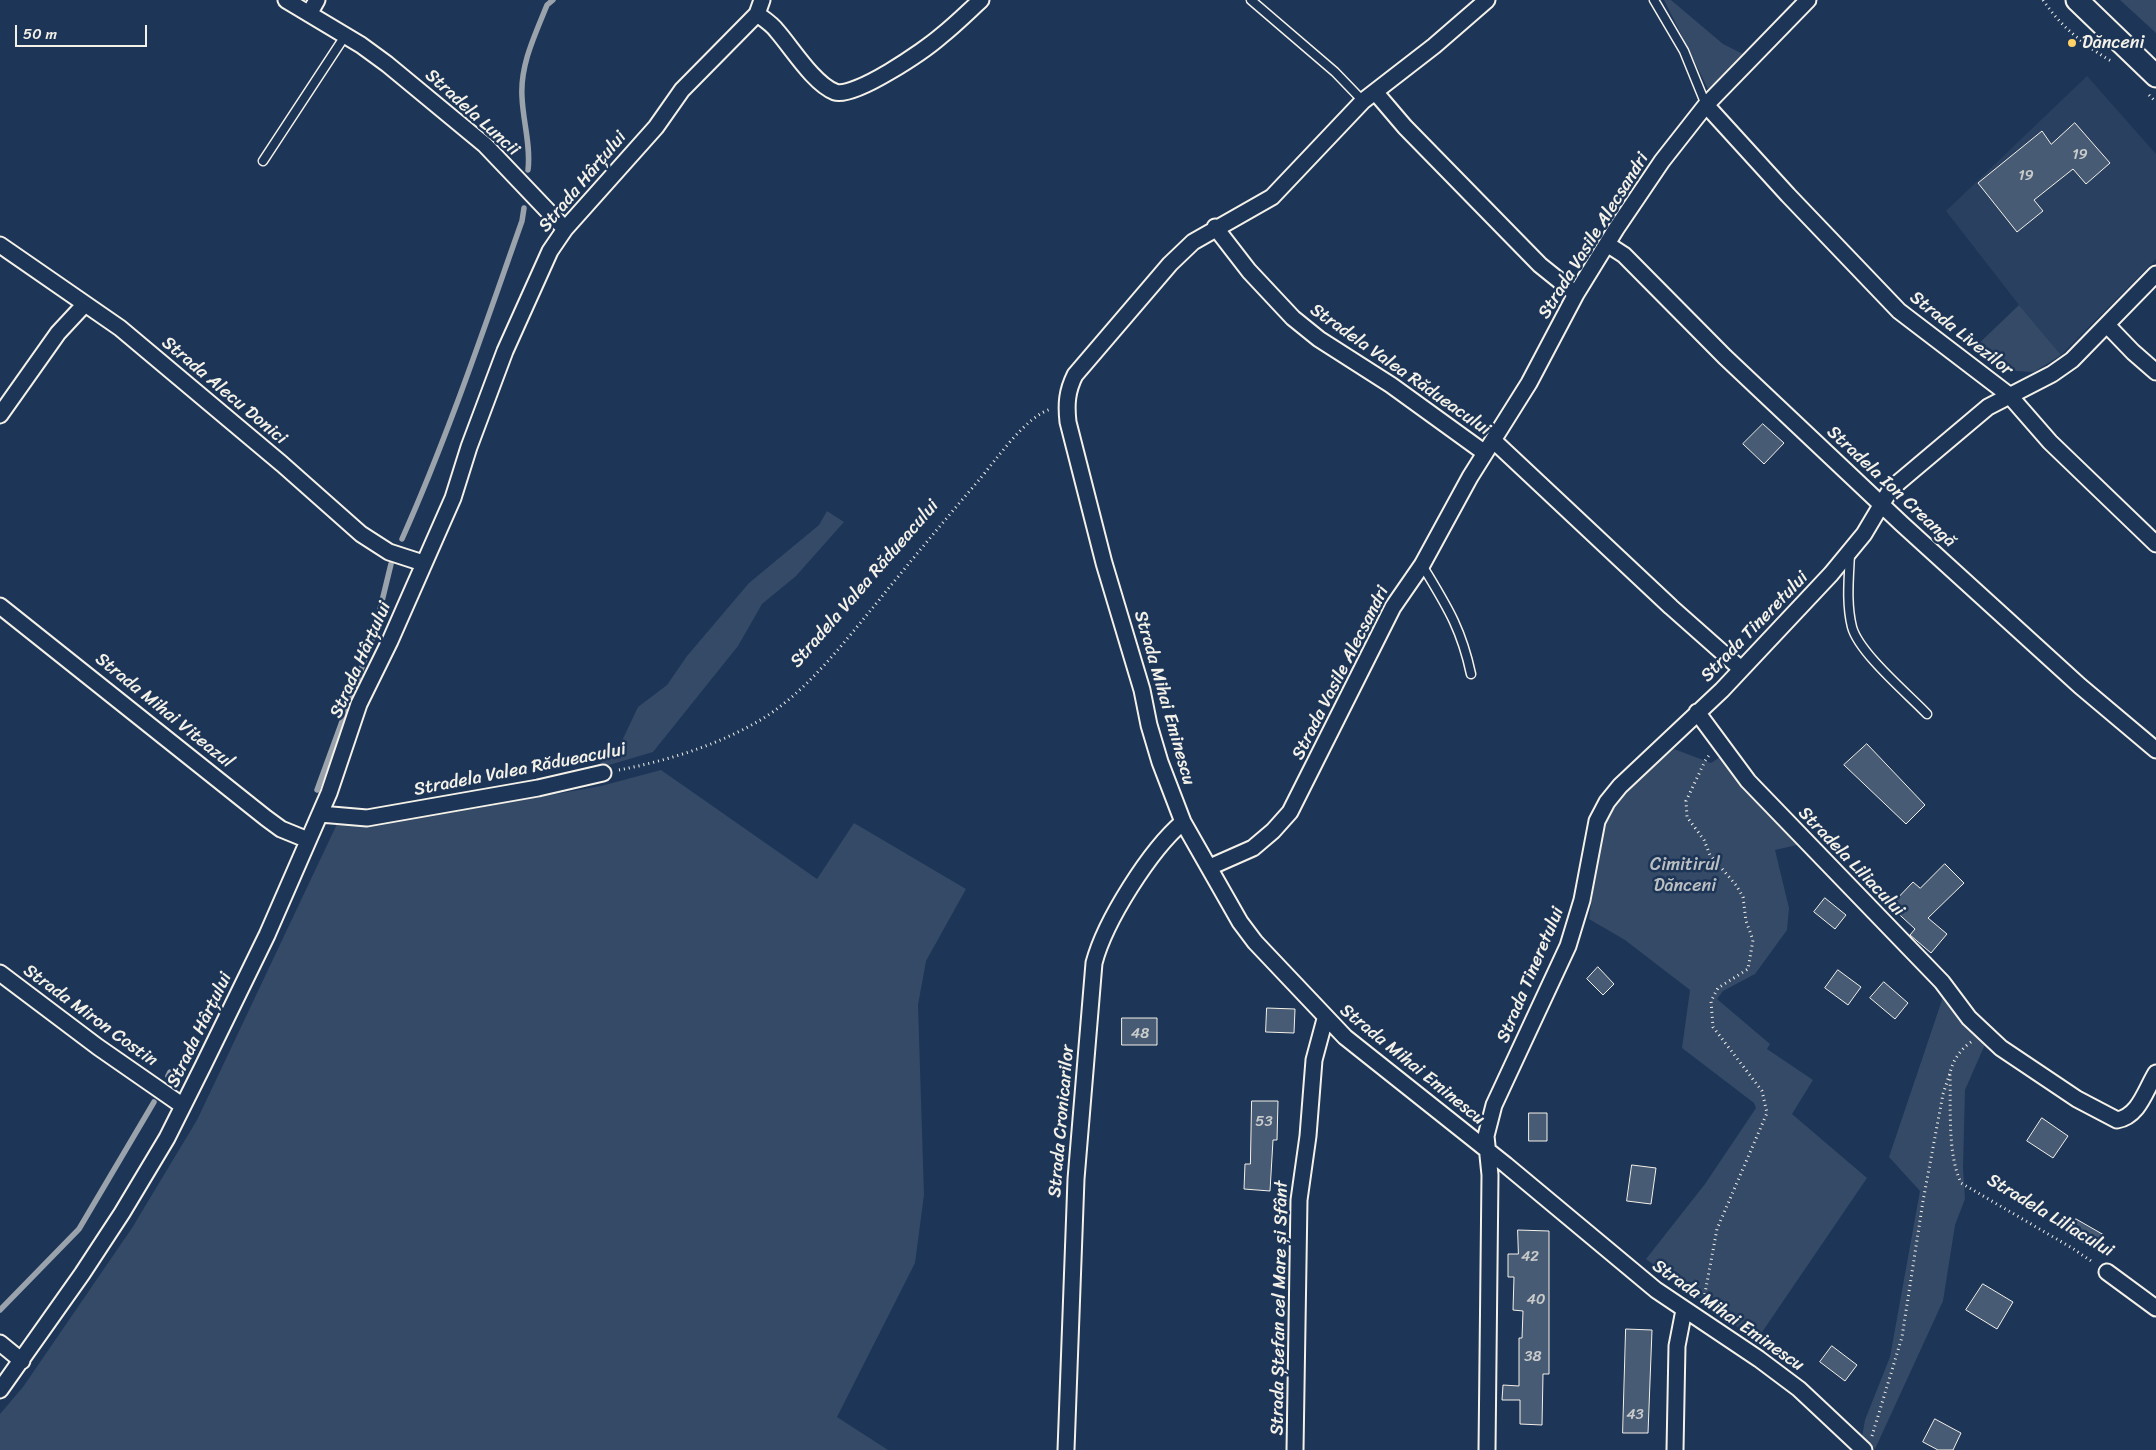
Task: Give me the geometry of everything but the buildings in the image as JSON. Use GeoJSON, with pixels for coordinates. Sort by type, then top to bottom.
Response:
{"type":"FeatureCollection","features":[{"type":"Feature","properties":{"kind":"main road"},"geometry":{"type":"LineString","coordinates":[[2077,0],[2150,82]]}},
{"type":"Feature","properties":{"kind":"street","name":"Stradela Luncii"},"geometry":{"type":"LineString","coordinates":[[286,0],[387,64],[485,145],[565,229]]}},
{"type":"Feature","properties":{"kind":"street"},"geometry":{"type":"LineString","coordinates":[[309,14],[317,0]]}},
{"type":"Feature","properties":{"kind":"street"},"geometry":{"type":"LineString","coordinates":[[759,7],[810,70],[827,87],[835,92],[845,93],[870,83],[940,38],[980,0]]}},
{"type":"Feature","properties":{"kind":"street"},"geometry":{"type":"LineString","coordinates":[[1066,404],[1069,388],[1075,375],[1170,264],[1193,242],[1215,227],[1272,196],[1370,97],[1486,0]]}},
{"type":"Feature","properties":{"kind":"street","name":"Strada Vasile Alecsandri"},"geometry":{"type":"LineString","coordinates":[[1210,867],[1253,848],[1273,831],[1290,812],[1378,633],[1393,607],[1422,565],[1470,477],[1529,384],[1576,294],[1607,244],[1662,161],[1706,105],[1808,0]]}},
{"type":"Feature","properties":{"kind":"street","name":"Strada Hârțului"},"geometry":{"type":"LineString","coordinates":[[0,1390],[22,1361],[122,1213],[183,1106],[266,935],[320,814],[340,764],[358,704],[390,641],[453,498],[469,447],[516,325],[550,251],[565,229],[656,126],[682,90],[759,7]]}},
{"type":"Feature","properties":{"kind":"street"},"geometry":{"type":"LineString","coordinates":[[1370,97],[1405,126],[1534,258],[1557,280],[1576,294]]}},
{"type":"Feature","properties":{"kind":"street","name":"Strada Livezilor"},"geometry":{"type":"LineString","coordinates":[[1706,105],[1788,195],[1899,311],[1924,332],[1984,374],[2009,395],[2050,442],[2156,544]]}},
{"type":"Feature","properties":{"kind":"street","name":"Stradela Valea Rădueacului"},"geometry":{"type":"LineString","coordinates":[[1215,227],[1249,271],[1293,318],[1320,339],[1489,447]]}},
{"type":"Feature","properties":{"kind":"street","name":"Stradela Ion Creangă"},"geometry":{"type":"LineString","coordinates":[[1607,244],[1624,255],[1725,357],[1882,505],[2080,686],[2156,750]]}},
{"type":"Feature","properties":{"kind":"street","name":"Strada Alecu Donici"},"geometry":{"type":"LineString","coordinates":[[0,245],[120,328],[223,414],[361,534],[389,552],[423,563]]}},
{"type":"Feature","properties":{"kind":"street","name":"Strada Tineretului"},"geometry":{"type":"LineString","coordinates":[[1487,1450],[1490,1174],[1486,1136],[1494,1105],[1568,946],[1582,900],[1597,821],[1607,802],[1620,786],[1741,669],[1831,574],[1876,517],[1890,492],[1899,482],[1988,407],[2052,374],[2072,360],[2156,274]]}},
{"type":"Feature","properties":{"kind":"street"},"geometry":{"type":"LineString","coordinates":[[0,415],[58,333],[85,304]]}},
{"type":"Feature","properties":{"kind":"street"},"geometry":{"type":"LineString","coordinates":[[2107,325],[2132,352],[2156,372]]}},
{"type":"Feature","properties":{"kind":"street","name":"Strada Mihai Eminescu"},"geometry":{"type":"LineString","coordinates":[[1066,404],[1068,422],[1104,563],[1142,690],[1149,725],[1183,822],[1240,922],[1255,942],[1325,1019],[1403,1085],[1487,1150],[1656,1290],[1759,1359],[1799,1389],[1867,1446]]}},
{"type":"Feature","properties":{"kind":"street"},"geometry":{"type":"LineString","coordinates":[[1489,447],[1741,669]]}},
{"type":"Feature","properties":{"kind":"street","name":"Strada Mihai Viteazul"},"geometry":{"type":"LineString","coordinates":[[0,606],[266,818],[281,829],[308,840]]}},
{"type":"Feature","properties":{"kind":"street","name":"Stradela Liliacului"},"geometry":{"type":"LineString","coordinates":[[1697,712],[1719,744],[1754,788],[1942,982],[1969,1018],[1984,1033],[2077,1099],[2117,1120],[2127,1118],[2134,1112],[2156,1073]]}},
{"type":"Feature","properties":{"kind":"street","name":"Stradela Valea Rădueacului"},"geometry":{"type":"LineString","coordinates":[[320,814],[367,818],[538,788],[603,773]]}},
{"type":"Feature","properties":{"kind":"street","name":"Strada Cronicarilor"},"geometry":{"type":"LineString","coordinates":[[1066,1450],[1074,1205],[1094,963],[1099,944],[1108,927],[1151,856],[1160,842],[1183,822]]}},
{"type":"Feature","properties":{"kind":"street","name":"Strada Miron Costin"},"geometry":{"type":"LineString","coordinates":[[0,972],[112,1058],[183,1106]]}},
{"type":"Feature","properties":{"kind":"street","name":"Strada Ștefan cel Mare și Sfânt"},"geometry":{"type":"LineString","coordinates":[[1295,1450],[1299,1200],[1308,1136],[1314,1060],[1325,1019]]}},
{"type":"Feature","properties":{"kind":"street","name":"Stradela Liliacului"},"geometry":{"type":"LineString","coordinates":[[2107,1272],[2156,1308]]}},
{"type":"Feature","properties":{"kind":"street"},"geometry":{"type":"LineString","coordinates":[[1675,1450],[1677,1346],[1684,1310]]}},
{"type":"Feature","properties":{"kind":"street"},"geometry":{"type":"LineString","coordinates":[[0,1343],[22,1361]]}},
{"type":"Feature","properties":{"kind":"lane"},"geometry":{"type":"LineString","coordinates":[[1251,0],[1335,72],[1370,97]]}},
{"type":"Feature","properties":{"kind":"lane"},"geometry":{"type":"LineString","coordinates":[[1654,0],[1684,52],[1706,105]]}},
{"type":"Feature","properties":{"kind":"lane"},"geometry":{"type":"LineString","coordinates":[[263,161],[345,36]]}},
{"type":"Feature","properties":{"kind":"lane"},"geometry":{"type":"LineString","coordinates":[[1850,551],[1849,613],[1853,629],[1860,644],[1928,714]]}},
{"type":"Feature","properties":{"kind":"lane"},"geometry":{"type":"LineString","coordinates":[[1422,565],[1450,610],[1465,646],[1471,674]]}},
{"type":"Feature","properties":{"kind":"path"},"geometry":{"type":"LineString","coordinates":[[2043,0],[2067,30],[2084,46],[2116,64]]}},
{"type":"Feature","properties":{"kind":"path"},"geometry":{"type":"LineString","coordinates":[[2150,82],[2156,102]]}},
{"type":"Feature","properties":{"kind":"path","name":"Stradela Valea Rădueacului"},"geometry":{"type":"LineString","coordinates":[[603,773],[645,765],[711,744],[758,721],[793,694],[835,653],[1029,422],[1047,410],[1066,404]]}},
{"type":"Feature","properties":{"kind":"path"},"geometry":{"type":"LineString","coordinates":[[1698,1319],[1717,1229],[1766,1112],[1762,1091],[1713,1027],[1710,1001],[1718,988],[1748,969],[1753,940],[1746,921],[1743,898],[1736,885],[1710,855],[1704,840],[1687,817],[1686,801],[1691,789],[1705,761],[1719,744]]}},
{"type":"Feature","properties":{"kind":"path","name":"Stradela Liliacului"},"geometry":{"type":"LineString","coordinates":[[1984,1033],[1964,1047],[1952,1062],[1950,1073],[1953,1143],[1956,1173],[1961,1183],[2072,1248],[2107,1272]]}},
{"type":"Feature","properties":{"kind":"path"},"geometry":{"type":"LineString","coordinates":[[1867,1446],[1902,1337],[1923,1200],[1944,1094],[1950,1073]]}},
{"type":"Feature","properties":{"kind":"shaded area"},"geometry":{"type":"Polygon","coordinates":[[[2087,76],[2156,154],[2156,259],[2061,355],[2019,305],[1946,211],[2087,76]]]}},
{"type":"Feature","properties":{"kind":"green space"},"geometry":{"type":"Polygon","coordinates":[[[1664,0],[1671,0],[1723,44],[1743,54],[1709,91],[1664,0]]]}},
{"type":"Feature","properties":{"kind":"green space"},"geometry":{"type":"Polygon","coordinates":[[[2120,0],[2156,0],[2156,33],[2120,0]]]}},
{"type":"Feature","properties":{"kind":"green space"},"geometry":{"type":"Polygon","coordinates":[[[2019,305],[2061,355],[2034,372],[2016,371],[1972,350],[2019,305]]]}},
{"type":"Feature","properties":{"kind":"green space"},"geometry":{"type":"Polygon","coordinates":[[[827,511],[844,522],[796,576],[762,604],[738,646],[653,752],[592,770],[619,747],[638,707],[667,685],[687,656],[749,583],[819,525],[827,511]]]}},
{"type":"Feature","properties":{"kind":"green space","name":"Cimitirul Dănceni"},"geometry":{"type":"Polygon","coordinates":[[[1674,749],[1711,763],[1720,757],[1797,845],[1775,850],[1789,908],[1787,930],[1755,974],[1723,991],[1717,999],[1770,1044],[1767,1049],[1813,1080],[1792,1114],[1867,1178],[1756,1341],[1646,1259],[1705,1184],[1756,1108],[1754,1103],[1682,1048],[1690,990],[1625,940],[1589,919],[1604,819],[1622,792],[1674,749]]]}},
{"type":"Feature","properties":{"kind":"green space"},"geometry":{"type":"Polygon","coordinates":[[[661,770],[817,879],[854,823],[966,889],[926,961],[918,1005],[924,1195],[915,1263],[837,1417],[888,1450],[0,1450],[0,1414],[23,1387],[132,1228],[197,1120],[337,824],[376,826],[601,786],[661,770]]]}},
{"type":"Feature","properties":{"kind":"green space"},"geometry":{"type":"Polygon","coordinates":[[[1943,997],[1986,1042],[1965,1090],[1963,1168],[1965,1199],[1955,1225],[1943,1301],[1875,1449],[1862,1437],[1865,1420],[1890,1357],[1920,1191],[1889,1157],[1943,997]]]}},
{"type":"Feature","properties":{"kind":"waterway"},"geometry":{"type":"LineString","coordinates":[[528,170],[529,161],[522,97],[523,73],[529,50],[547,5],[553,0]]}},
{"type":"Feature","properties":{"kind":"waterway"},"geometry":{"type":"LineString","coordinates":[[402,539],[435,461],[465,382],[522,221],[524,208]]}},
{"type":"Feature","properties":{"kind":"waterway"},"geometry":{"type":"LineString","coordinates":[[317,790],[374,634],[391,564]]}},
{"type":"Feature","properties":{"kind":"waterway"},"geometry":{"type":"LineString","coordinates":[[168,1076],[170,1072]]}},
{"type":"Feature","properties":{"kind":"waterway"},"geometry":{"type":"LineString","coordinates":[[0,1310],[79,1229],[154,1102]]}},
{"type":"Feature","properties":{"kind":"place","name":"Dănceni"},"geometry":{"type":"Point","coordinates":[2072,43]}}]}
